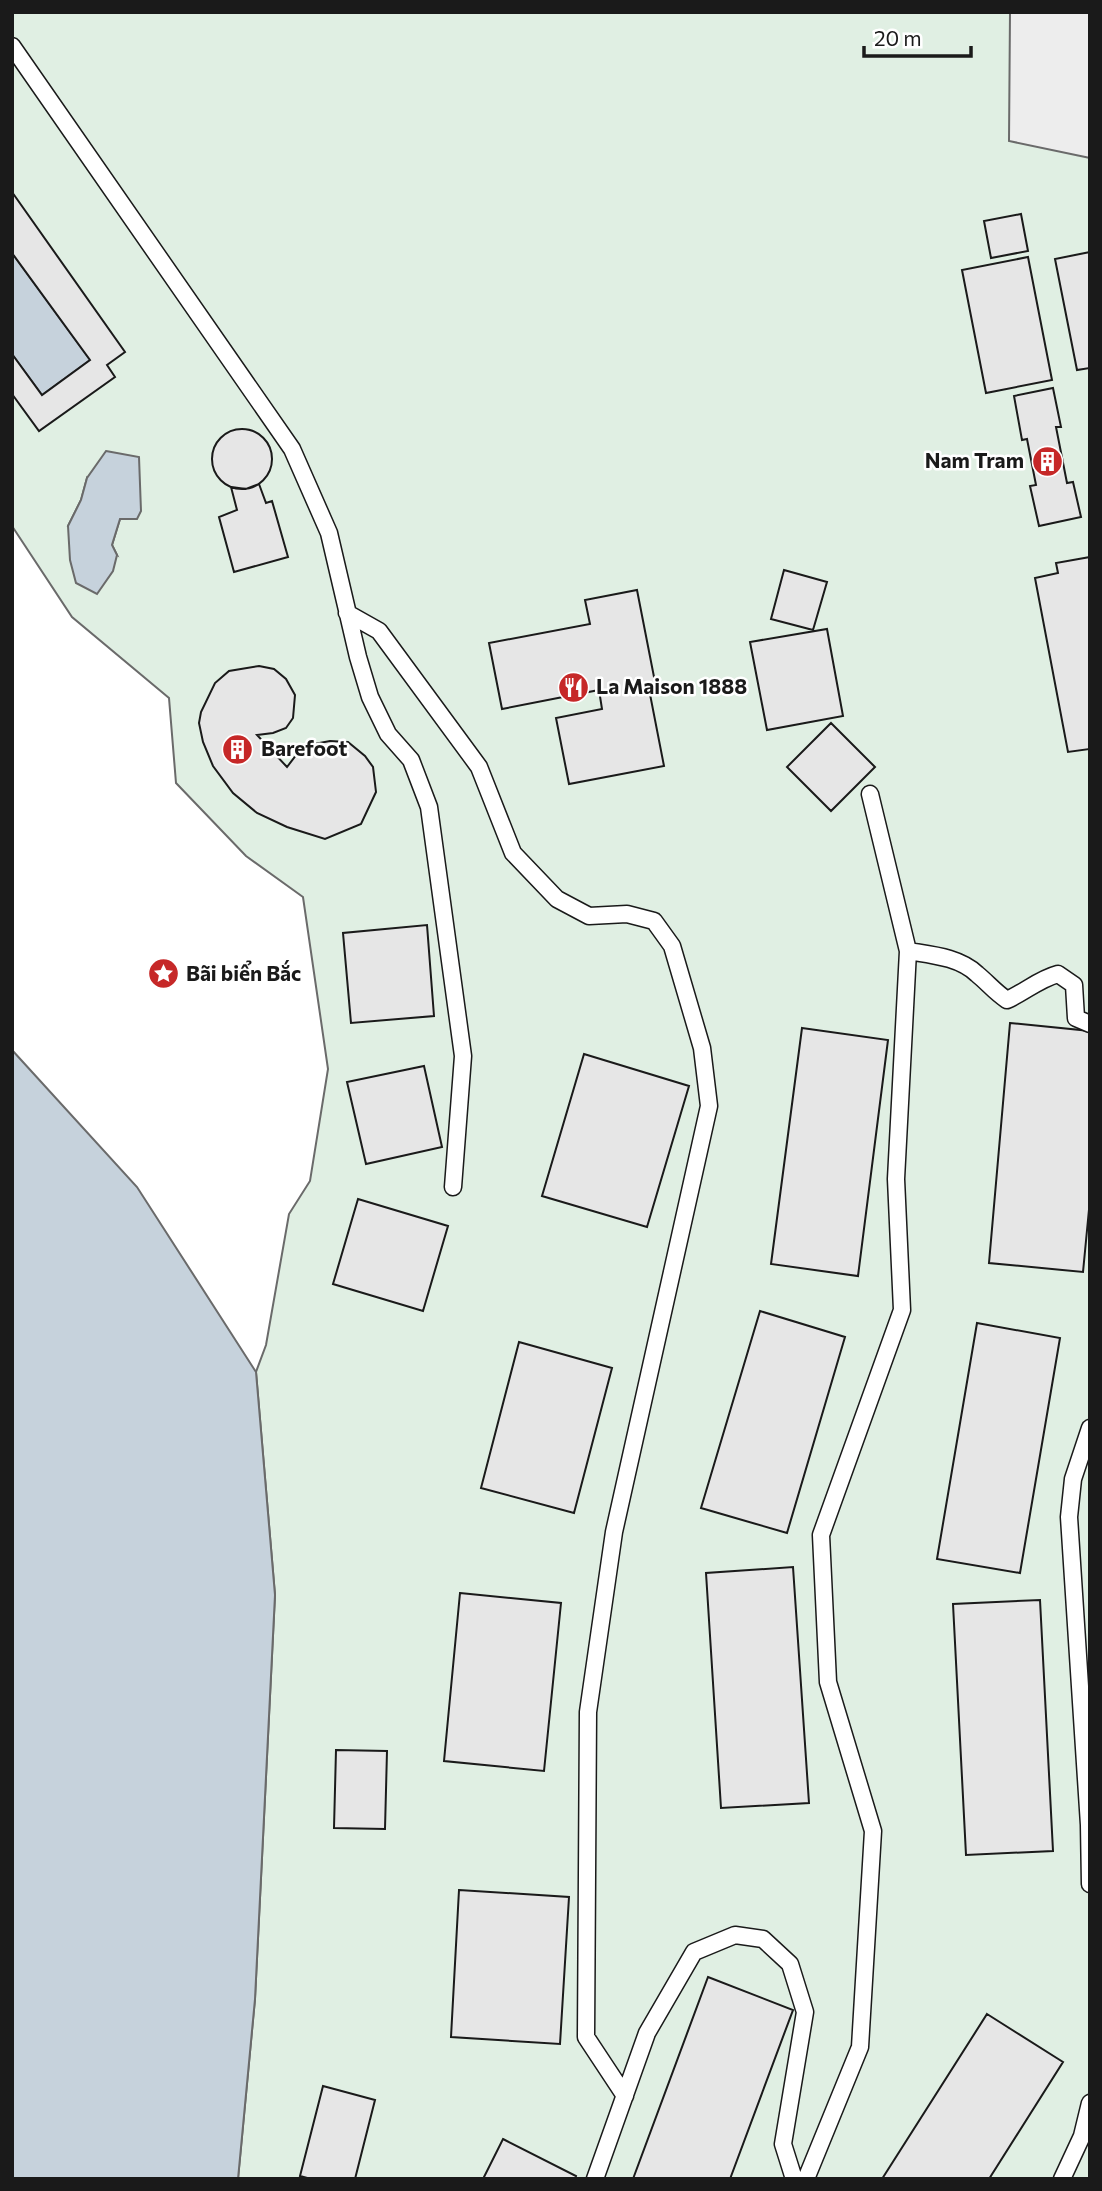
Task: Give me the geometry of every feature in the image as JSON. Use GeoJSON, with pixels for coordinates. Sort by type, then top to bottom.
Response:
{"type":"FeatureCollection","features":[{"type":"Feature","properties":{"kind":"lane"},"geometry":{"type":"LineString","coordinates":[[12,46],[292,449],[329,533],[370,697],[388,734],[411,760],[429,807],[463,1056],[453,1188]]}},
{"type":"Feature","properties":{"kind":"lane"},"geometry":{"type":"LineString","coordinates":[[347,613],[379,631],[471,756],[479,767],[513,853],[557,899],[589,916],[627,914],[654,921],[672,946],[702,1048],[709,1106],[614,1532],[588,1712],[586,2038],[625,2096]]}},
{"type":"Feature","properties":{"kind":"lane"},"geometry":{"type":"LineString","coordinates":[[806,2179],[860,2047],[873,1831],[828,1682],[821,1535],[902,1310],[896,1179],[908,951],[870,793]]}},
{"type":"Feature","properties":{"kind":"lane"},"geometry":{"type":"LineString","coordinates":[[908,951],[946,957],[975,972],[993,991],[1007,1000],[1023,993],[1042,978],[1058,974],[1074,985],[1076,1018],[1090,1024]]}},
{"type":"Feature","properties":{"kind":"lane"},"geometry":{"type":"LineString","coordinates":[[1090,1429],[1073,1479],[1069,1517],[1089,1825],[1090,1884]]}},
{"type":"Feature","properties":{"kind":"lane"},"geometry":{"type":"LineString","coordinates":[[594,2179],[647,2033],[694,1952],[735,1935],[763,1939],[790,1965],[805,2012],[783,2144],[794,2179]]}},
{"type":"Feature","properties":{"kind":"lane"},"geometry":{"type":"LineString","coordinates":[[1062,2179],[1082,2136],[1090,2103]]}},
{"type":"Feature","properties":{"kind":"green space"},"geometry":{"type":"Polygon","coordinates":[[[12,12],[1090,12],[1090,2179],[238,2179],[255,1999],[275,1595],[256,1372],[266,1345],[289,1214],[310,1181],[328,1069],[303,897],[246,856],[176,783],[169,698],[72,617],[12,526],[12,12]],[[87,478],[81,500],[68,526],[117,555],[112,545],[120,519],[87,478]]]}},
{"type":"Feature","properties":{"kind":"shaded area"},"geometry":{"type":"Polygon","coordinates":[[[1010,12],[1090,12],[1090,158],[1009,141],[1010,12]]]}},
{"type":"Feature","properties":{"kind":"shaded area"},"geometry":{"type":"Polygon","coordinates":[[[12,253],[90,360],[42,395],[12,354],[12,253]]]}},
{"type":"Feature","properties":{"kind":"shaded area"},"geometry":{"type":"Polygon","coordinates":[[[106,451],[139,457],[141,511],[137,519],[120,519],[112,545],[117,555],[113,571],[97,594],[76,583],[70,560],[68,526],[81,500],[87,478],[106,451]]]}},
{"type":"Feature","properties":{"kind":"shaded area"},"geometry":{"type":"Polygon","coordinates":[[[12,1050],[137,1187],[256,1372],[275,1595],[255,1999],[238,2179],[12,2179],[12,1050]]]}},
{"type":"Feature","properties":{"kind":"building"},"geometry":{"type":"Polygon","coordinates":[[[12,192],[125,352],[107,365],[115,377],[39,431],[12,394],[12,354],[42,395],[90,360],[12,253],[12,192]]]}},
{"type":"Feature","properties":{"kind":"building"},"geometry":{"type":"Polygon","coordinates":[[[1021,214],[1028,251],[991,258],[984,221],[1021,214]]]}},
{"type":"Feature","properties":{"kind":"building"},"geometry":{"type":"Polygon","coordinates":[[[1090,252],[1090,368],[1077,370],[1055,259],[1090,252]]]}},
{"type":"Feature","properties":{"kind":"building"},"geometry":{"type":"Polygon","coordinates":[[[1028,257],[1052,380],[986,393],[962,270],[1028,257]]]}},
{"type":"Feature","properties":{"kind":"building","name":"Nam Tram"},"geometry":{"type":"Polygon","coordinates":[[[1053,388],[1061,427],[1056,427],[1067,483],[1073,482],[1081,517],[1039,526],[1030,486],[1036,485],[1027,439],[1022,440],[1014,396],[1053,388]]]}},
{"type":"Feature","properties":{"kind":"building"},"geometry":{"type":"Polygon","coordinates":[[[242,429],[259,434],[267,442],[272,459],[267,476],[259,484],[242,489],[225,484],[217,476],[212,459],[217,442],[225,434],[242,429]]]}},
{"type":"Feature","properties":{"kind":"building"},"geometry":{"type":"Polygon","coordinates":[[[259,484],[266,503],[272,501],[288,557],[234,572],[219,517],[237,510],[231,487],[246,489],[259,484]]]}},
{"type":"Feature","properties":{"kind":"building"},"geometry":{"type":"Polygon","coordinates":[[[1090,557],[1090,749],[1068,752],[1035,578],[1058,573],[1056,563],[1090,557]]]}},
{"type":"Feature","properties":{"kind":"building"},"geometry":{"type":"Polygon","coordinates":[[[784,570],[827,582],[813,630],[771,619],[784,570]]]}},
{"type":"Feature","properties":{"kind":"building","name":"La Maison 1888"},"geometry":{"type":"Polygon","coordinates":[[[637,590],[655,682],[648,684],[664,766],[569,784],[556,718],[602,709],[599,690],[502,709],[489,643],[590,624],[585,600],[637,590]]]}},
{"type":"Feature","properties":{"kind":"building"},"geometry":{"type":"Polygon","coordinates":[[[827,629],[843,716],[767,730],[750,642],[827,629]]]}},
{"type":"Feature","properties":{"kind":"building","name":"Barefoot"},"geometry":{"type":"Polygon","coordinates":[[[259,666],[274,669],[286,679],[295,695],[293,718],[286,728],[257,735],[287,767],[297,754],[309,745],[330,741],[348,742],[365,756],[373,767],[376,792],[361,824],[325,839],[287,827],[257,813],[233,793],[213,766],[203,742],[199,723],[201,712],[215,683],[229,671],[259,666]]]}},
{"type":"Feature","properties":{"kind":"building"},"geometry":{"type":"Polygon","coordinates":[[[831,723],[875,767],[831,811],[787,767],[831,723]]]}},
{"type":"Feature","properties":{"kind":"building"},"geometry":{"type":"Polygon","coordinates":[[[427,925],[434,1016],[351,1023],[343,933],[427,925]]]}},
{"type":"Feature","properties":{"kind":"building"},"geometry":{"type":"Polygon","coordinates":[[[1010,1023],[1090,1031],[1090,1199],[1083,1272],[989,1263],[1010,1023]]]}},
{"type":"Feature","properties":{"kind":"building"},"geometry":{"type":"Polygon","coordinates":[[[802,1028],[888,1040],[858,1276],[771,1264],[802,1028]]]}},
{"type":"Feature","properties":{"kind":"building"},"geometry":{"type":"Polygon","coordinates":[[[584,1054],[689,1086],[647,1227],[542,1196],[584,1054]]]}},
{"type":"Feature","properties":{"kind":"building"},"geometry":{"type":"Polygon","coordinates":[[[424,1066],[442,1147],[366,1164],[347,1082],[424,1066]]]}},
{"type":"Feature","properties":{"kind":"building"},"geometry":{"type":"Polygon","coordinates":[[[358,1199],[448,1226],[423,1311],[333,1284],[358,1199]]]}},
{"type":"Feature","properties":{"kind":"building"},"geometry":{"type":"Polygon","coordinates":[[[760,1311],[845,1337],[787,1533],[701,1508],[760,1311]]]}},
{"type":"Feature","properties":{"kind":"building"},"geometry":{"type":"Polygon","coordinates":[[[977,1323],[1060,1338],[1020,1573],[937,1559],[977,1323]]]}},
{"type":"Feature","properties":{"kind":"building"},"geometry":{"type":"Polygon","coordinates":[[[519,1342],[612,1368],[574,1513],[481,1488],[519,1342]]]}},
{"type":"Feature","properties":{"kind":"building"},"geometry":{"type":"Polygon","coordinates":[[[793,1567],[809,1803],[721,1808],[706,1573],[793,1567]]]}},
{"type":"Feature","properties":{"kind":"building"},"geometry":{"type":"Polygon","coordinates":[[[460,1593],[561,1603],[544,1771],[444,1761],[460,1593]]]}},
{"type":"Feature","properties":{"kind":"building"},"geometry":{"type":"Polygon","coordinates":[[[1040,1600],[1053,1851],[966,1855],[953,1604],[1040,1600]]]}},
{"type":"Feature","properties":{"kind":"building"},"geometry":{"type":"Polygon","coordinates":[[[336,1750],[387,1751],[385,1829],[334,1828],[336,1750]]]}},
{"type":"Feature","properties":{"kind":"building"},"geometry":{"type":"Polygon","coordinates":[[[459,1890],[569,1897],[560,2044],[451,2037],[459,1890]]]}},
{"type":"Feature","properties":{"kind":"building"},"geometry":{"type":"Polygon","coordinates":[[[708,1977],[793,2010],[730,2179],[633,2179],[708,1977]]]}},
{"type":"Feature","properties":{"kind":"building"},"geometry":{"type":"Polygon","coordinates":[[[987,2014],[1063,2062],[989,2179],[882,2179],[987,2014]]]}},
{"type":"Feature","properties":{"kind":"building"},"geometry":{"type":"Polygon","coordinates":[[[323,2086],[375,2100],[355,2179],[311,2179],[300,2176],[323,2086]]]}},
{"type":"Feature","properties":{"kind":"building"},"geometry":{"type":"Polygon","coordinates":[[[503,2139],[576,2176],[575,2179],[483,2179],[503,2139]]]}},
{"type":"Feature","properties":{"kind":"place","name":"Nam Tram"},"geometry":{"type":"Point","coordinates":[1047,461]}},
{"type":"Feature","properties":{"kind":"place","name":"La Maison 1888"},"geometry":{"type":"Point","coordinates":[573,687]}},
{"type":"Feature","properties":{"kind":"place","name":"Barefoot"},"geometry":{"type":"Point","coordinates":[238,749]}},
{"type":"Feature","properties":{"kind":"place","name":"Bãi biển Bắc"},"geometry":{"type":"Point","coordinates":[163,974]}}]}
